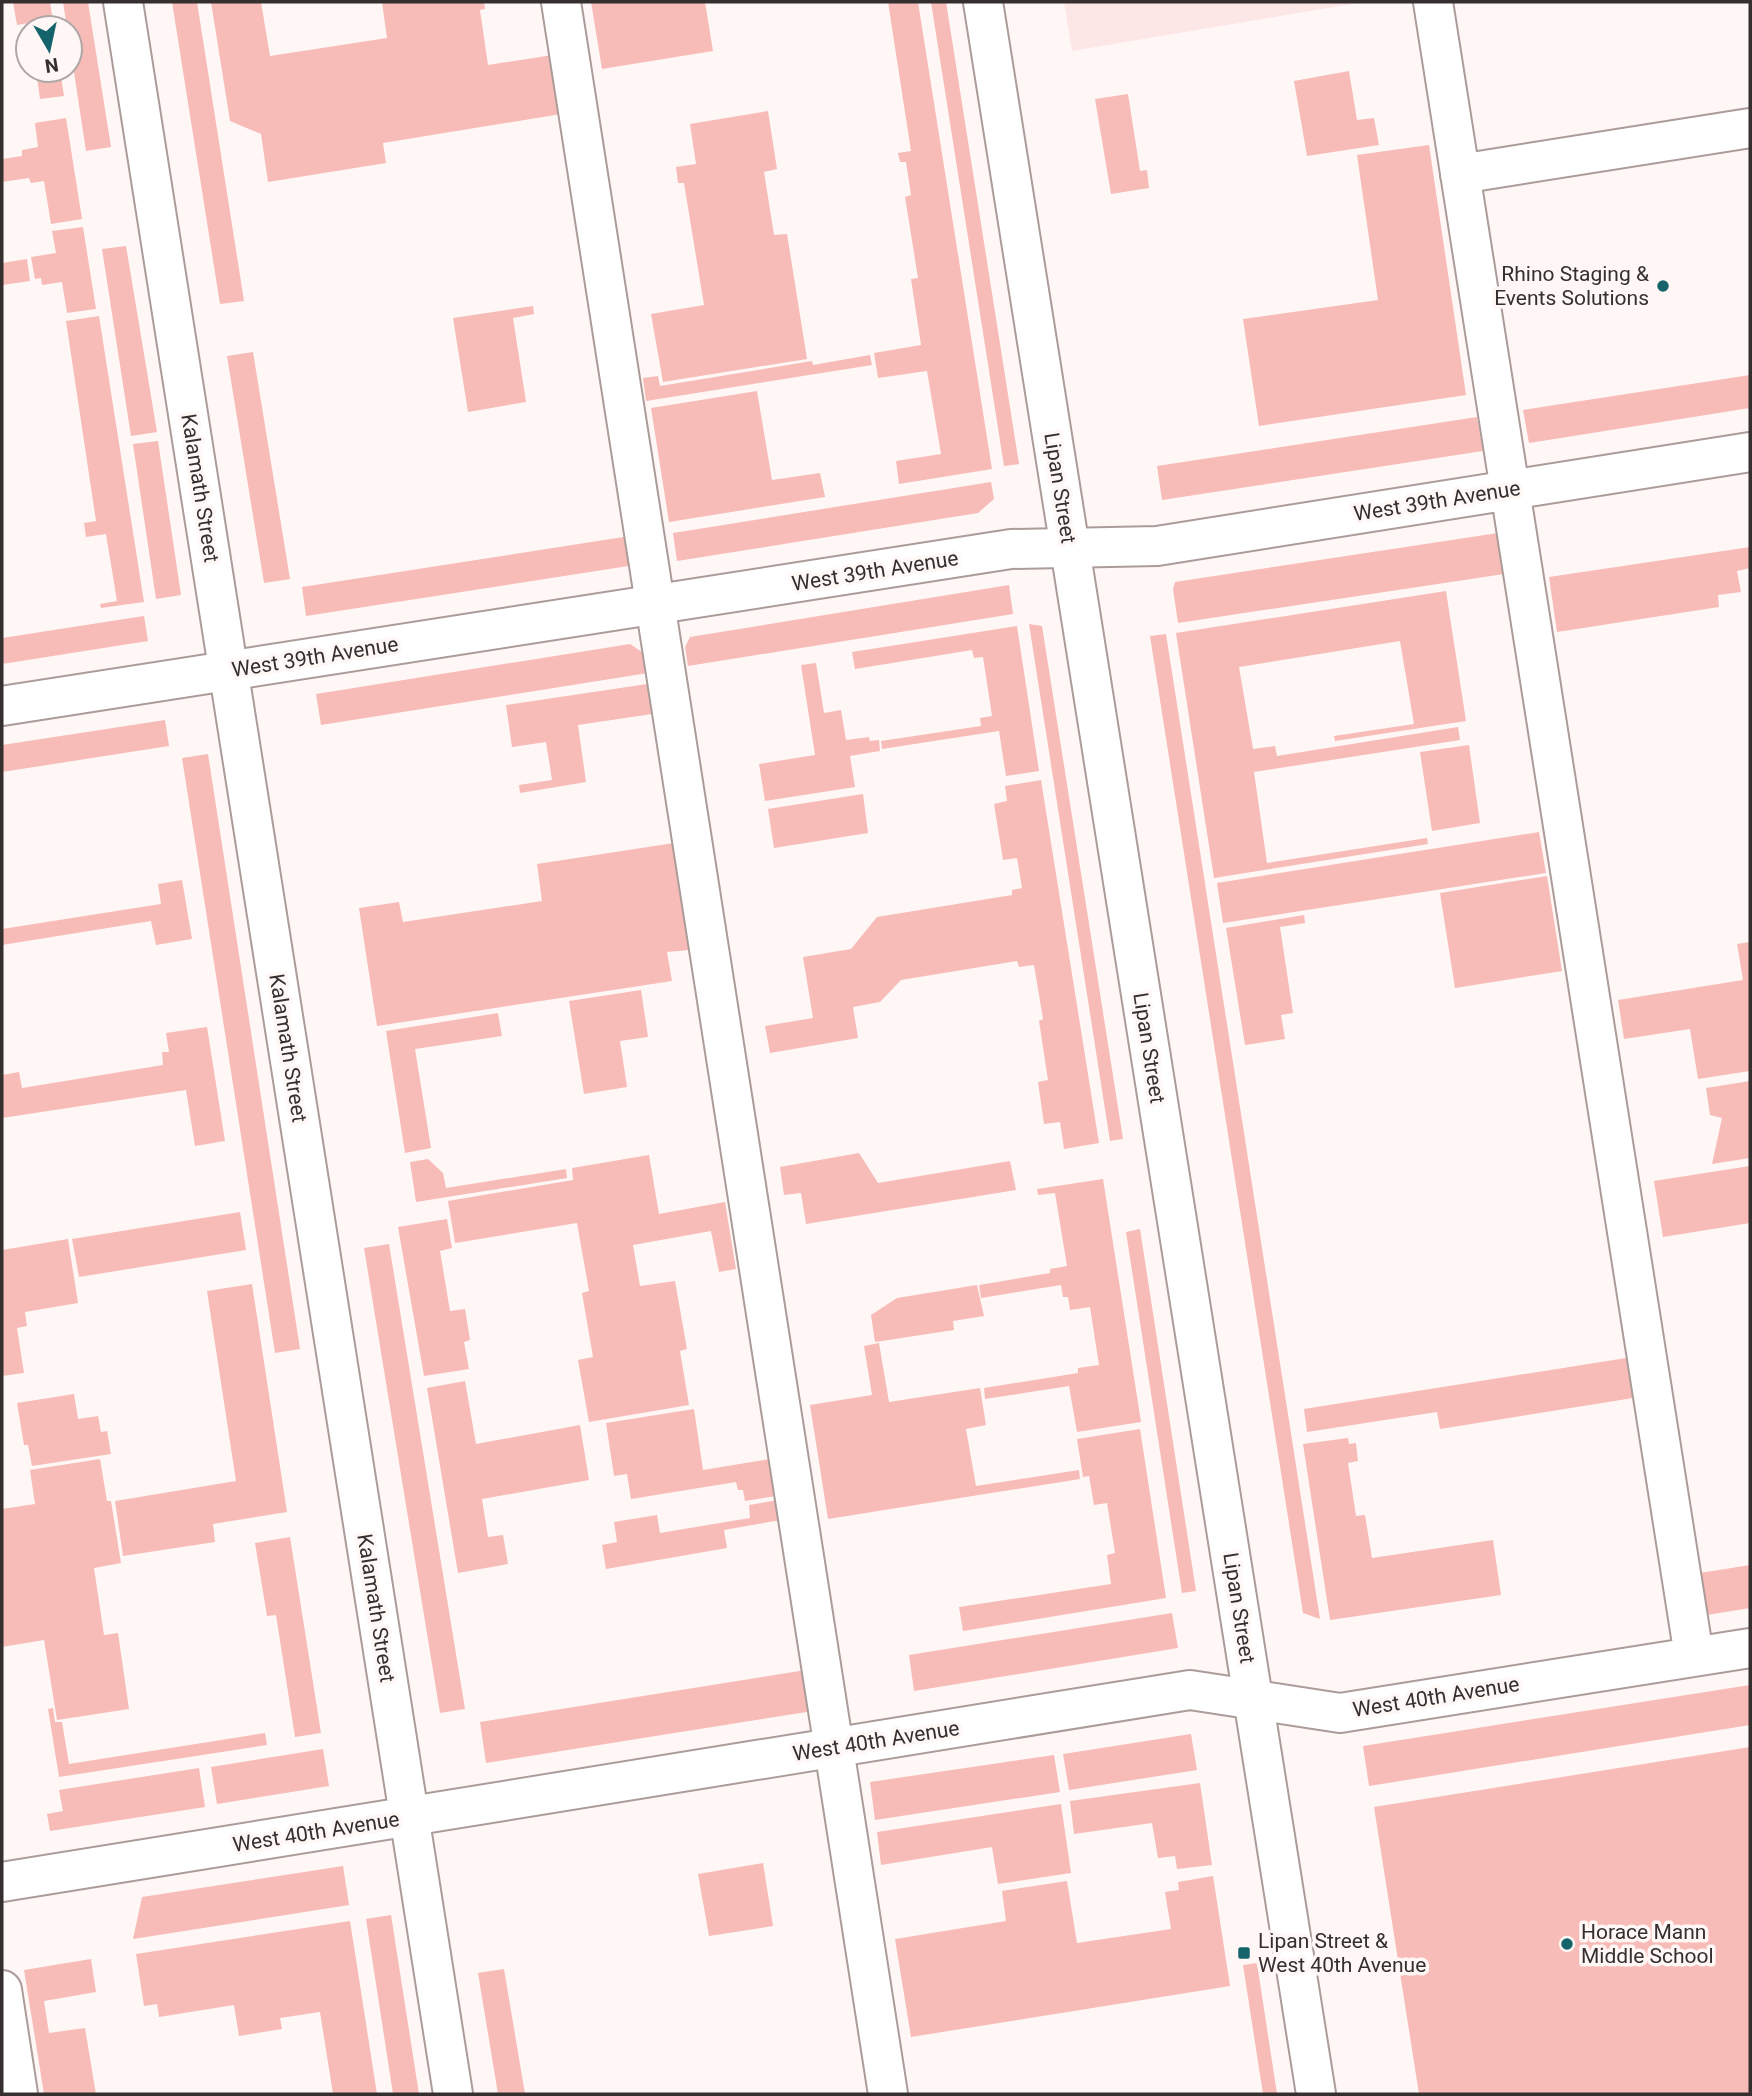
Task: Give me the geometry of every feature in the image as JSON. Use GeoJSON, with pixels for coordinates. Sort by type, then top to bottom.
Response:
{"type":"FeatureCollection","features":[{"type":"Feature","properties":{"kind":"street","name":"Kalamath Street"},"geometry":{"type":"LineString","coordinates":[[123,2],[453,2094]]}},
{"type":"Feature","properties":{"kind":"street"},"geometry":{"type":"LineString","coordinates":[[561,2],[888,2094]]}},
{"type":"Feature","properties":{"kind":"street","name":"Lipan Street"},"geometry":{"type":"LineString","coordinates":[[983,2],[1317,2094]]}},
{"type":"Feature","properties":{"kind":"street"},"geometry":{"type":"LineString","coordinates":[[1433,2],[1694,1656]]}},
{"type":"Feature","properties":{"kind":"street"},"geometry":{"type":"LineString","coordinates":[[1460,174],[1750,128]]}},
{"type":"Feature","properties":{"kind":"street","name":"West 39th Avenue"},"geometry":{"type":"LineString","coordinates":[[2,706],[1011,550],[1157,545],[1750,452]]}},
{"type":"Feature","properties":{"kind":"street","name":"West 40th Avenue"},"geometry":{"type":"LineString","coordinates":[[2,1882],[1189,1690],[1340,1713],[1750,1648]]}},
{"type":"Feature","properties":{"kind":"street"},"geometry":{"type":"LineString","coordinates":[[2,1990],[18,2094]]}},
{"type":"Feature","properties":{"kind":"shaded area"},"geometry":{"type":"Polygon","coordinates":[[[13,2],[50,2],[52,14],[15,14],[13,2]]]}},
{"type":"Feature","properties":{"kind":"shaded area"},"geometry":{"type":"Polygon","coordinates":[[[63,2],[88,2],[111,147],[86,151],[76,84],[84,84],[84,14],[65,14],[63,2]]]}},
{"type":"Feature","properties":{"kind":"shaded area"},"geometry":{"type":"Polygon","coordinates":[[[172,2],[197,2],[244,301],[220,304],[172,2]]]}},
{"type":"Feature","properties":{"kind":"shaded area"},"geometry":{"type":"Polygon","coordinates":[[[211,2],[261,2],[270,56],[387,38],[382,2],[484,2],[485,9],[480,10],[488,65],[552,55],[561,114],[383,143],[386,163],[268,182],[261,134],[230,121],[211,2]]]}},
{"type":"Feature","properties":{"kind":"shaded area"},"geometry":{"type":"Polygon","coordinates":[[[591,2],[705,2],[713,51],[602,69],[591,2]]]}},
{"type":"Feature","properties":{"kind":"shaded area"},"geometry":{"type":"Polygon","coordinates":[[[888,2],[918,2],[992,469],[899,484],[896,461],[941,454],[927,371],[878,378],[874,353],[921,345],[911,279],[918,278],[905,197],[911,195],[906,162],[900,162],[898,153],[911,151],[888,2]]]}},
{"type":"Feature","properties":{"kind":"shaded area"},"geometry":{"type":"Polygon","coordinates":[[[931,2],[946,2],[1019,464],[1004,466],[931,2]]]}},
{"type":"Feature","properties":{"kind":"shaded area"},"geometry":{"type":"Polygon","coordinates":[[[1064,2],[1364,2],[1072,51],[1064,2]]]}},
{"type":"Feature","properties":{"kind":"shaded area"},"geometry":{"type":"Polygon","coordinates":[[[1349,71],[1357,120],[1374,118],[1379,145],[1307,156],[1294,81],[1349,71]]]}},
{"type":"Feature","properties":{"kind":"shaded area"},"geometry":{"type":"Polygon","coordinates":[[[38,84],[62,84],[64,96],[40,99],[38,84]]]}},
{"type":"Feature","properties":{"kind":"shaded area"},"geometry":{"type":"Polygon","coordinates":[[[1128,94],[1140,171],[1147,170],[1149,188],[1111,194],[1095,99],[1128,94]]]}},
{"type":"Feature","properties":{"kind":"shaded area"},"geometry":{"type":"Polygon","coordinates":[[[768,111],[777,169],[764,172],[774,235],[787,234],[807,359],[663,382],[651,314],[704,305],[684,183],[678,183],[676,167],[696,164],[690,124],[768,111]]]}},
{"type":"Feature","properties":{"kind":"shaded area"},"geometry":{"type":"Polygon","coordinates":[[[66,118],[82,219],[51,224],[44,181],[31,183],[29,178],[2,182],[2,159],[22,156],[22,150],[38,147],[35,123],[66,118]]]}},
{"type":"Feature","properties":{"kind":"shaded area"},"geometry":{"type":"Polygon","coordinates":[[[1429,145],[1466,395],[1259,426],[1243,319],[1378,300],[1357,155],[1429,145]]]}},
{"type":"Feature","properties":{"kind":"shaded area"},"geometry":{"type":"Polygon","coordinates":[[[83,227],[96,309],[67,313],[62,282],[42,285],[41,278],[35,279],[31,257],[56,253],[52,231],[83,227]]]}},
{"type":"Feature","properties":{"kind":"shaded area"},"geometry":{"type":"Polygon","coordinates":[[[126,246],[157,432],[131,436],[102,249],[126,246]]]}},
{"type":"Feature","properties":{"kind":"shaded area"},"geometry":{"type":"Polygon","coordinates":[[[27,259],[30,281],[2,285],[2,263],[27,259]]]}},
{"type":"Feature","properties":{"kind":"shaded area"},"geometry":{"type":"Polygon","coordinates":[[[533,306],[534,314],[513,318],[526,402],[468,412],[453,318],[533,306]]]}},
{"type":"Feature","properties":{"kind":"shaded area"},"geometry":{"type":"Polygon","coordinates":[[[99,316],[144,602],[101,608],[100,604],[117,601],[106,534],[86,537],[84,523],[96,521],[66,321],[99,316]]]}},
{"type":"Feature","properties":{"kind":"shaded area"},"geometry":{"type":"Polygon","coordinates":[[[253,352],[290,579],[264,583],[227,356],[253,352]]]}},
{"type":"Feature","properties":{"kind":"shaded area"},"geometry":{"type":"Polygon","coordinates":[[[870,355],[872,365],[646,401],[643,378],[658,376],[660,386],[812,361],[813,365],[870,355]]]}},
{"type":"Feature","properties":{"kind":"shaded area"},"geometry":{"type":"Polygon","coordinates":[[[1750,375],[1750,408],[1529,443],[1523,410],[1750,375]]]}},
{"type":"Feature","properties":{"kind":"shaded area"},"geometry":{"type":"Polygon","coordinates":[[[757,391],[772,480],[820,473],[825,497],[669,522],[651,408],[757,391]]]}},
{"type":"Feature","properties":{"kind":"shaded area"},"geometry":{"type":"Polygon","coordinates":[[[1477,417],[1483,451],[1162,500],[1157,466],[1477,417]]]}},
{"type":"Feature","properties":{"kind":"shaded area"},"geometry":{"type":"Polygon","coordinates":[[[158,441],[181,595],[156,599],[133,444],[158,441]]]}},
{"type":"Feature","properties":{"kind":"shaded area"},"geometry":{"type":"Polygon","coordinates":[[[991,482],[994,499],[978,513],[677,561],[673,533],[991,482]]]}},
{"type":"Feature","properties":{"kind":"shaded area"},"geometry":{"type":"Polygon","coordinates":[[[1498,533],[1504,574],[1178,623],[1173,589],[1175,582],[1498,533]]]}},
{"type":"Feature","properties":{"kind":"shaded area"},"geometry":{"type":"Polygon","coordinates":[[[630,536],[635,565],[306,616],[302,587],[630,536]]]}},
{"type":"Feature","properties":{"kind":"shaded area"},"geometry":{"type":"Polygon","coordinates":[[[1750,547],[1750,568],[1737,571],[1741,592],[1718,595],[1719,607],[1557,632],[1549,577],[1750,547]]]}},
{"type":"Feature","properties":{"kind":"shaded area"},"geometry":{"type":"Polygon","coordinates":[[[1009,585],[1013,614],[688,666],[685,647],[690,637],[1009,585]]]}},
{"type":"Feature","properties":{"kind":"shaded area"},"geometry":{"type":"Polygon","coordinates":[[[1446,591],[1466,721],[1335,741],[1334,736],[1414,724],[1400,641],[1239,667],[1253,749],[1275,746],[1277,756],[1458,727],[1460,740],[1254,772],[1267,863],[1427,838],[1428,844],[1214,878],[1176,633],[1446,591]]]}},
{"type":"Feature","properties":{"kind":"shaded area"},"geometry":{"type":"Polygon","coordinates":[[[144,616],[148,641],[2,664],[2,638],[144,616]]]}},
{"type":"Feature","properties":{"kind":"shaded area"},"geometry":{"type":"Polygon","coordinates":[[[1029,624],[1042,626],[1123,1139],[1110,1141],[1029,624]]]}},
{"type":"Feature","properties":{"kind":"shaded area"},"geometry":{"type":"Polygon","coordinates":[[[1017,626],[1039,771],[1006,776],[999,731],[882,749],[881,741],[981,726],[980,718],[992,716],[983,657],[974,658],[972,650],[855,669],[852,652],[1017,626]]]}},
{"type":"Feature","properties":{"kind":"shaded area"},"geometry":{"type":"Polygon","coordinates":[[[1166,634],[1320,1619],[1303,1613],[1150,636],[1166,634]]]}},
{"type":"Feature","properties":{"kind":"shaded area"},"geometry":{"type":"Polygon","coordinates":[[[630,644],[645,654],[648,673],[321,725],[316,694],[630,644]]]}},
{"type":"Feature","properties":{"kind":"shaded area"},"geometry":{"type":"Polygon","coordinates":[[[816,663],[824,713],[841,710],[846,740],[869,737],[870,741],[879,740],[880,751],[850,756],[855,787],[765,801],[759,764],[815,755],[801,665],[816,663]]]}},
{"type":"Feature","properties":{"kind":"shaded area"},"geometry":{"type":"Polygon","coordinates":[[[647,684],[652,714],[578,725],[586,782],[520,793],[519,785],[552,780],[546,742],[512,747],[506,705],[647,684]]]}},
{"type":"Feature","properties":{"kind":"shaded area"},"geometry":{"type":"Polygon","coordinates":[[[165,720],[169,746],[2,772],[2,745],[165,720]]]}},
{"type":"Feature","properties":{"kind":"shaded area"},"geometry":{"type":"Polygon","coordinates":[[[1469,745],[1480,823],[1432,831],[1420,752],[1469,745]]]}},
{"type":"Feature","properties":{"kind":"shaded area"},"geometry":{"type":"Polygon","coordinates":[[[208,754],[300,1349],[275,1353],[182,758],[208,754]]]}},
{"type":"Feature","properties":{"kind":"shaded area"},"geometry":{"type":"Polygon","coordinates":[[[1041,780],[1099,1143],[1064,1149],[1060,1122],[1044,1124],[1038,1082],[1048,1080],[1039,1021],[1043,1019],[1034,965],[1019,967],[1017,961],[901,980],[880,1002],[853,1007],[858,1038],[770,1053],[765,1026],[813,1018],[803,957],[851,949],[877,917],[1012,895],[1012,890],[1022,888],[1017,858],[1003,860],[994,804],[1007,801],[1005,786],[1041,780]]]}},
{"type":"Feature","properties":{"kind":"shaded area"},"geometry":{"type":"Polygon","coordinates":[[[863,794],[868,833],[774,848],[768,809],[863,794]]]}},
{"type":"Feature","properties":{"kind":"shaded area"},"geometry":{"type":"Polygon","coordinates":[[[1539,832],[1546,873],[1223,923],[1217,883],[1539,832]]]}},
{"type":"Feature","properties":{"kind":"shaded area"},"geometry":{"type":"Polygon","coordinates":[[[674,843],[690,950],[667,952],[672,981],[377,1026],[359,908],[399,902],[403,922],[542,901],[537,864],[674,843]]]}},
{"type":"Feature","properties":{"kind":"shaded area"},"geometry":{"type":"Polygon","coordinates":[[[1547,876],[1562,971],[1455,988],[1440,893],[1547,876]]]}},
{"type":"Feature","properties":{"kind":"shaded area"},"geometry":{"type":"Polygon","coordinates":[[[182,880],[192,939],[156,945],[151,921],[2,945],[2,929],[161,904],[158,884],[182,880]]]}},
{"type":"Feature","properties":{"kind":"shaded area"},"geometry":{"type":"Polygon","coordinates":[[[1304,915],[1305,923],[1280,927],[1293,1013],[1281,1015],[1285,1039],[1245,1045],[1226,928],[1304,915]]]}},
{"type":"Feature","properties":{"kind":"shaded area"},"geometry":{"type":"Polygon","coordinates":[[[1750,942],[1750,1071],[1698,1079],[1690,1029],[1624,1039],[1618,1000],[1743,980],[1737,944],[1750,942]]]}},
{"type":"Feature","properties":{"kind":"shaded area"},"geometry":{"type":"Polygon","coordinates":[[[641,990],[648,1037],[620,1041],[627,1087],[584,1094],[569,1001],[641,990]]]}},
{"type":"Feature","properties":{"kind":"shaded area"},"geometry":{"type":"Polygon","coordinates":[[[498,1013],[502,1036],[415,1049],[431,1148],[405,1153],[386,1031],[498,1013]]]}},
{"type":"Feature","properties":{"kind":"shaded area"},"geometry":{"type":"Polygon","coordinates":[[[207,1027],[225,1141],[195,1146],[186,1090],[2,1118],[2,1075],[19,1072],[22,1088],[163,1065],[162,1052],[169,1052],[166,1033],[207,1027]]]}},
{"type":"Feature","properties":{"kind":"shaded area"},"geometry":{"type":"Polygon","coordinates":[[[1750,1081],[1750,1158],[1712,1164],[1722,1118],[1710,1115],[1706,1088],[1750,1081]]]}},
{"type":"Feature","properties":{"kind":"shaded area"},"geometry":{"type":"Polygon","coordinates":[[[859,1153],[878,1183],[1010,1161],[1016,1190],[806,1224],[801,1193],[784,1195],[780,1167],[859,1153]]]}},
{"type":"Feature","properties":{"kind":"shaded area"},"geometry":{"type":"Polygon","coordinates":[[[649,1155],[659,1214],[725,1202],[736,1269],[719,1272],[711,1231],[633,1245],[640,1286],[675,1281],[687,1349],[680,1351],[689,1405],[589,1422],[578,1360],[593,1357],[582,1293],[589,1291],[577,1223],[455,1243],[448,1201],[573,1180],[572,1168],[649,1155]]]}},
{"type":"Feature","properties":{"kind":"shaded area"},"geometry":{"type":"Polygon","coordinates":[[[428,1159],[443,1173],[446,1188],[566,1169],[567,1178],[416,1202],[410,1162],[428,1159]]]}},
{"type":"Feature","properties":{"kind":"shaded area"},"geometry":{"type":"Polygon","coordinates":[[[1750,1166],[1750,1223],[1663,1237],[1654,1181],[1750,1166]]]}},
{"type":"Feature","properties":{"kind":"shaded area"},"geometry":{"type":"Polygon","coordinates":[[[1103,1179],[1141,1422],[1077,1432],[1069,1386],[985,1399],[984,1388],[1078,1373],[1078,1368],[1099,1365],[1090,1307],[1070,1310],[1068,1297],[1063,1297],[1061,1285],[981,1298],[979,1285],[1050,1273],[1050,1269],[1067,1266],[1055,1193],[1038,1195],[1037,1189],[1103,1179]]]}},
{"type":"Feature","properties":{"kind":"shaded area"},"geometry":{"type":"Polygon","coordinates":[[[240,1212],[246,1250],[79,1277],[72,1239],[240,1212]]]}},
{"type":"Feature","properties":{"kind":"shaded area"},"geometry":{"type":"Polygon","coordinates":[[[447,1219],[452,1248],[440,1251],[450,1311],[465,1309],[470,1340],[464,1342],[469,1369],[424,1376],[398,1227],[447,1219]]]}},
{"type":"Feature","properties":{"kind":"shaded area"},"geometry":{"type":"Polygon","coordinates":[[[1140,1229],[1196,1591],[1182,1593],[1126,1232],[1140,1229]]]}},
{"type":"Feature","properties":{"kind":"shaded area"},"geometry":{"type":"Polygon","coordinates":[[[68,1239],[78,1303],[25,1312],[27,1326],[17,1328],[24,1373],[2,1376],[2,1250],[68,1239]]]}},
{"type":"Feature","properties":{"kind":"shaded area"},"geometry":{"type":"Polygon","coordinates":[[[389,1244],[465,1709],[440,1713],[364,1248],[389,1244]]]}},
{"type":"Feature","properties":{"kind":"shaded area"},"geometry":{"type":"Polygon","coordinates":[[[252,1284],[287,1512],[213,1524],[215,1542],[123,1556],[115,1501],[236,1481],[207,1291],[252,1284]]]}},
{"type":"Feature","properties":{"kind":"shaded area"},"geometry":{"type":"Polygon","coordinates":[[[977,1285],[984,1316],[953,1321],[954,1330],[875,1342],[871,1315],[897,1298],[977,1285]]]}},
{"type":"Feature","properties":{"kind":"shaded area"},"geometry":{"type":"Polygon","coordinates":[[[879,1343],[889,1402],[980,1388],[986,1425],[966,1429],[976,1486],[1079,1470],[1080,1479],[828,1519],[810,1405],[872,1395],[864,1346],[879,1343]]]}},
{"type":"Feature","properties":{"kind":"shaded area"},"geometry":{"type":"Polygon","coordinates":[[[1626,1358],[1633,1398],[1440,1429],[1437,1412],[1307,1432],[1304,1409],[1626,1358]]]}},
{"type":"Feature","properties":{"kind":"shaded area"},"geometry":{"type":"Polygon","coordinates":[[[465,1381],[476,1444],[580,1425],[589,1480],[482,1499],[488,1537],[503,1535],[508,1564],[458,1573],[427,1388],[465,1381]]]}},
{"type":"Feature","properties":{"kind":"shaded area"},"geometry":{"type":"Polygon","coordinates":[[[74,1394],[78,1419],[98,1416],[101,1432],[107,1431],[111,1454],[32,1466],[28,1445],[24,1445],[17,1403],[74,1394]]]}},
{"type":"Feature","properties":{"kind":"shaded area"},"geometry":{"type":"Polygon","coordinates":[[[694,1409],[703,1470],[770,1459],[776,1496],[745,1501],[743,1490],[738,1490],[736,1482],[631,1499],[627,1474],[614,1476],[606,1423],[694,1409]]]}},
{"type":"Feature","properties":{"kind":"shaded area"},"geometry":{"type":"Polygon","coordinates":[[[1140,1429],[1166,1598],[963,1631],[959,1607],[1111,1584],[1107,1555],[1115,1553],[1107,1503],[1094,1505],[1089,1476],[1083,1477],[1077,1439],[1140,1429]]]}},
{"type":"Feature","properties":{"kind":"shaded area"},"geometry":{"type":"Polygon","coordinates":[[[1348,1438],[1349,1444],[1356,1443],[1358,1461],[1348,1463],[1356,1516],[1365,1515],[1372,1558],[1493,1540],[1501,1595],[1330,1620],[1303,1444],[1348,1438]]]}},
{"type":"Feature","properties":{"kind":"shaded area"},"geometry":{"type":"Polygon","coordinates":[[[100,1459],[107,1501],[111,1501],[121,1563],[94,1568],[104,1635],[118,1633],[129,1709],[57,1720],[44,1640],[2,1647],[2,1509],[35,1504],[30,1470],[100,1459]]]}},
{"type":"Feature","properties":{"kind":"shaded area"},"geometry":{"type":"Polygon","coordinates":[[[778,1500],[781,1520],[724,1530],[727,1548],[606,1569],[602,1545],[617,1542],[614,1522],[657,1515],[660,1533],[750,1518],[749,1505],[778,1500]]]}},
{"type":"Feature","properties":{"kind":"shaded area"},"geometry":{"type":"Polygon","coordinates":[[[290,1537],[321,1733],[295,1737],[276,1615],[267,1616],[255,1543],[290,1537]]]}},
{"type":"Feature","properties":{"kind":"shaded area"},"geometry":{"type":"Polygon","coordinates":[[[1750,1565],[1750,1608],[1707,1615],[1700,1573],[1750,1565]]]}},
{"type":"Feature","properties":{"kind":"shaded area"},"geometry":{"type":"Polygon","coordinates":[[[1172,1613],[1178,1648],[914,1691],[909,1655],[1172,1613]]]}},
{"type":"Feature","properties":{"kind":"shaded area"},"geometry":{"type":"Polygon","coordinates":[[[806,1670],[813,1711],[486,1763],[480,1722],[806,1670]]]}},
{"type":"Feature","properties":{"kind":"shaded area"},"geometry":{"type":"Polygon","coordinates":[[[1750,1685],[1750,1725],[1369,1786],[1363,1746],[1750,1685]]]}},
{"type":"Feature","properties":{"kind":"shaded area"},"geometry":{"type":"Polygon","coordinates":[[[53,1708],[55,1722],[62,1722],[69,1764],[265,1733],[267,1745],[59,1777],[48,1709],[53,1708]]]}},
{"type":"Feature","properties":{"kind":"shaded area"},"geometry":{"type":"Polygon","coordinates":[[[1191,1734],[1197,1770],[1069,1790],[1063,1754],[1191,1734]]]}},
{"type":"Feature","properties":{"kind":"shaded area","name":"Horace Mann Middle School"},"geometry":{"type":"Polygon","coordinates":[[[1750,1747],[1750,2094],[1419,2094],[1374,1807],[1750,1747]]]}},
{"type":"Feature","properties":{"kind":"shaded area"},"geometry":{"type":"Polygon","coordinates":[[[323,1749],[329,1786],[217,1804],[211,1767],[323,1749]]]}},
{"type":"Feature","properties":{"kind":"shaded area"},"geometry":{"type":"Polygon","coordinates":[[[1054,1755],[1060,1792],[875,1820],[870,1782],[1054,1755]]]}},
{"type":"Feature","properties":{"kind":"shaded area"},"geometry":{"type":"Polygon","coordinates":[[[199,1768],[205,1807],[50,1831],[47,1814],[63,1811],[59,1790],[199,1768]]]}},
{"type":"Feature","properties":{"kind":"shaded area"},"geometry":{"type":"Polygon","coordinates":[[[1200,1783],[1212,1865],[1177,1869],[1175,1856],[1158,1858],[1152,1823],[1074,1834],[1070,1801],[1200,1783]]]}},
{"type":"Feature","properties":{"kind":"shaded area"},"geometry":{"type":"Polygon","coordinates":[[[1061,1804],[1071,1873],[998,1884],[992,1847],[881,1865],[877,1832],[1061,1804]]]}},
{"type":"Feature","properties":{"kind":"shaded area"},"geometry":{"type":"Polygon","coordinates":[[[763,1863],[773,1926],[709,1936],[698,1874],[763,1863]]]}},
{"type":"Feature","properties":{"kind":"shaded area"},"geometry":{"type":"Polygon","coordinates":[[[343,1866],[349,1905],[133,1939],[142,1897],[343,1866]]]}},
{"type":"Feature","properties":{"kind":"shaded area"},"geometry":{"type":"Polygon","coordinates":[[[1213,1876],[1230,1986],[911,2037],[895,1939],[1006,1921],[1002,1891],[1067,1881],[1077,1943],[1171,1929],[1165,1892],[1179,1890],[1178,1882],[1213,1876]]]}},
{"type":"Feature","properties":{"kind":"shaded area"},"geometry":{"type":"Polygon","coordinates":[[[391,1915],[419,2094],[393,2094],[366,1919],[391,1915]]]}},
{"type":"Feature","properties":{"kind":"shaded area"},"geometry":{"type":"Polygon","coordinates":[[[350,1921],[377,2094],[333,2094],[320,2012],[280,2018],[282,2029],[239,2036],[234,2005],[159,2017],[157,2004],[144,2006],[136,1954],[350,1921]]]}},
{"type":"Feature","properties":{"kind":"shaded area"},"geometry":{"type":"Polygon","coordinates":[[[91,1959],[96,1992],[44,2001],[49,2033],[85,2028],[96,2094],[44,2094],[24,1970],[91,1959]]]}},
{"type":"Feature","properties":{"kind":"shaded area"},"geometry":{"type":"Polygon","coordinates":[[[1257,1963],[1277,2094],[1263,2094],[1243,1965],[1257,1963]]]}},
{"type":"Feature","properties":{"kind":"shaded area"},"geometry":{"type":"Polygon","coordinates":[[[504,1969],[525,2094],[498,2094],[478,1973],[504,1969]]]}},
{"type":"Feature","properties":{"kind":"place","name":"Rhino Staging & Events Solutions"},"geometry":{"type":"Point","coordinates":[1663,286]}},
{"type":"Feature","properties":{"kind":"place","name":"Horace Mann Middle School"},"geometry":{"type":"Point","coordinates":[1567,1944]}},
{"type":"Feature","properties":{"kind":"place","name":"Lipan Street & West 40th Avenue"},"geometry":{"type":"Point","coordinates":[1244,1953]}}]}
